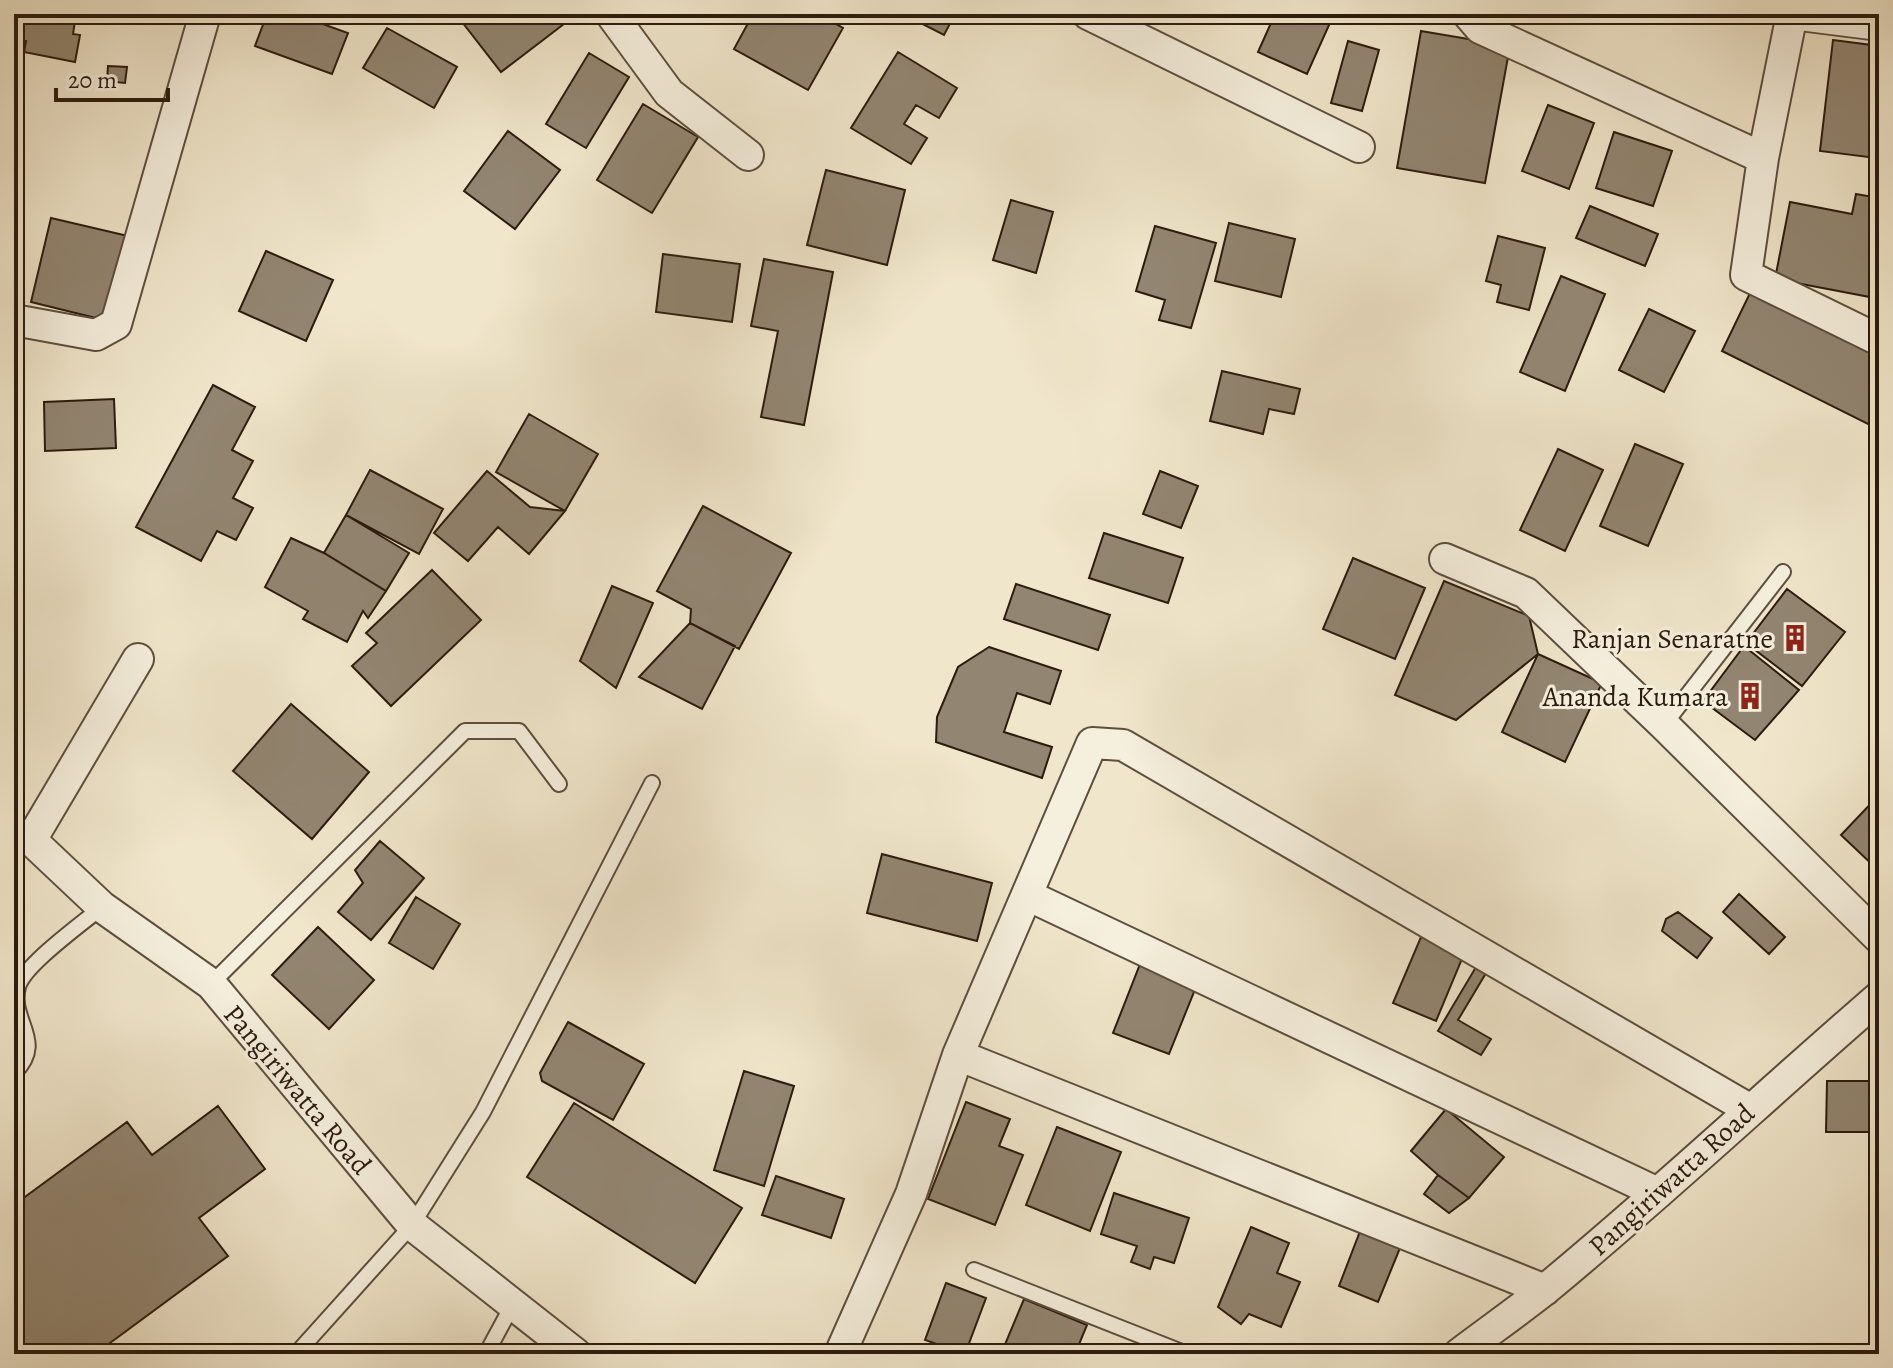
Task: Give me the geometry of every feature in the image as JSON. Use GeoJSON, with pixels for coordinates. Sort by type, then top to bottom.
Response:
{"type":"FeatureCollection","features":[{"type":"Feature","properties":{"kind":"street"},"geometry":{"type":"LineString","coordinates":[[14,320],[96,335],[116,324],[205,14]]}},
{"type":"Feature","properties":{"kind":"street"},"geometry":{"type":"LineString","coordinates":[[611,14],[669,93],[748,155]]}},
{"type":"Feature","properties":{"kind":"street"},"geometry":{"type":"LineString","coordinates":[[1088,14],[1359,147]]}},
{"type":"Feature","properties":{"kind":"street"},"geometry":{"type":"LineString","coordinates":[[1468,14],[1480,28],[1763,158]]}},
{"type":"Feature","properties":{"kind":"street"},"geometry":{"type":"LineString","coordinates":[[1879,25],[1792,14],[1763,158],[1746,275],[1879,340]]}},
{"type":"Feature","properties":{"kind":"street"},"geometry":{"type":"LineString","coordinates":[[1445,559],[1526,593],[1879,938]]}},
{"type":"Feature","properties":{"kind":"street"},"geometry":{"type":"LineString","coordinates":[[22,836],[138,659]]}},
{"type":"Feature","properties":{"kind":"street"},"geometry":{"type":"LineString","coordinates":[[840,1354],[911,1194],[958,1055],[1092,743],[1123,745],[1749,1109]]}},
{"type":"Feature","properties":{"kind":"street","name":"Pangiriwatta Road"},"geometry":{"type":"LineString","coordinates":[[22,836],[102,907],[211,984],[412,1225],[576,1354]]}},
{"type":"Feature","properties":{"kind":"street"},"geometry":{"type":"LineString","coordinates":[[1027,895],[1658,1193]]}},
{"type":"Feature","properties":{"kind":"street","name":"Pangiriwatta Road"},"geometry":{"type":"LineString","coordinates":[[1459,1354],[1545,1290],[1879,997]]}},
{"type":"Feature","properties":{"kind":"street"},"geometry":{"type":"LineString","coordinates":[[958,1055],[1545,1290]]}},
{"type":"Feature","properties":{"kind":"lane"},"geometry":{"type":"LineString","coordinates":[[1664,725],[1783,572]]}},
{"type":"Feature","properties":{"kind":"lane"},"geometry":{"type":"LineString","coordinates":[[211,984],[465,731],[519,731],[559,784]]}},
{"type":"Feature","properties":{"kind":"lane"},"geometry":{"type":"LineString","coordinates":[[296,1354],[412,1225],[483,1112],[652,783]]}},
{"type":"Feature","properties":{"kind":"lane"},"geometry":{"type":"LineString","coordinates":[[14,1073],[26,1060],[29,1042],[17,1003],[18,987],[26,971],[102,907]]}},
{"type":"Feature","properties":{"kind":"lane"},"geometry":{"type":"LineString","coordinates":[[974,1270],[1187,1354]]}},
{"type":"Feature","properties":{"kind":"lane"},"geometry":{"type":"LineString","coordinates":[[486,1354],[513,1304]]}},
{"type":"Feature","properties":{"kind":"building"},"geometry":{"type":"Polygon","coordinates":[[[14,14],[76,14],[73,34],[80,35],[75,62],[24,52],[26,41],[14,39],[14,14]]]}},
{"type":"Feature","properties":{"kind":"building"},"geometry":{"type":"Polygon","coordinates":[[[267,14],[295,14],[348,33],[332,74],[255,46],[267,14]]]}},
{"type":"Feature","properties":{"kind":"building"},"geometry":{"type":"Polygon","coordinates":[[[465,14],[577,14],[501,72],[459,18],[465,14]]]}},
{"type":"Feature","properties":{"kind":"building"},"geometry":{"type":"Polygon","coordinates":[[[753,14],[818,14],[843,28],[808,90],[734,49],[753,14]]]}},
{"type":"Feature","properties":{"kind":"building"},"geometry":{"type":"Polygon","coordinates":[[[903,14],[955,14],[944,35],[903,14]]]}},
{"type":"Feature","properties":{"kind":"building"},"geometry":{"type":"Polygon","coordinates":[[[1172,14],[1197,14],[1194,23],[1172,14]]]}},
{"type":"Feature","properties":{"kind":"building"},"geometry":{"type":"Polygon","coordinates":[[[1275,14],[1334,14],[1307,74],[1258,52],[1275,14]]]}},
{"type":"Feature","properties":{"kind":"building"},"geometry":{"type":"Polygon","coordinates":[[[387,28],[457,67],[434,108],[363,68],[387,28]]]}},
{"type":"Feature","properties":{"kind":"building"},"geometry":{"type":"Polygon","coordinates":[[[1421,31],[1510,46],[1485,183],[1397,168],[1421,31]]]}},
{"type":"Feature","properties":{"kind":"building"},"geometry":{"type":"Polygon","coordinates":[[[1833,40],[1879,46],[1876,158],[1820,151],[1833,40]]]}},
{"type":"Feature","properties":{"kind":"building"},"geometry":{"type":"Polygon","coordinates":[[[1348,41],[1379,50],[1362,111],[1331,103],[1348,41]]]}},
{"type":"Feature","properties":{"kind":"building"},"geometry":{"type":"Polygon","coordinates":[[[898,52],[957,88],[939,118],[916,105],[904,124],[927,138],[911,164],[851,128],[898,52]]]}},
{"type":"Feature","properties":{"kind":"building"},"geometry":{"type":"Polygon","coordinates":[[[589,53],[629,77],[586,148],[546,124],[589,53]]]}},
{"type":"Feature","properties":{"kind":"building"},"geometry":{"type":"Polygon","coordinates":[[[108,66],[127,67],[125,83],[107,81],[108,66]]]}},
{"type":"Feature","properties":{"kind":"building"},"geometry":{"type":"Polygon","coordinates":[[[643,104],[698,137],[652,213],[597,180],[643,104]]]}},
{"type":"Feature","properties":{"kind":"building"},"geometry":{"type":"Polygon","coordinates":[[[1548,105],[1594,123],[1569,189],[1522,171],[1548,105]]]}},
{"type":"Feature","properties":{"kind":"building"},"geometry":{"type":"Polygon","coordinates":[[[508,131],[560,170],[515,229],[464,191],[508,131]]]}},
{"type":"Feature","properties":{"kind":"building"},"geometry":{"type":"Polygon","coordinates":[[[1614,132],[1672,151],[1653,206],[1596,188],[1614,132]]]}},
{"type":"Feature","properties":{"kind":"building"},"geometry":{"type":"Polygon","coordinates":[[[826,170],[905,190],[887,265],[807,245],[826,170]]]}},
{"type":"Feature","properties":{"kind":"building"},"geometry":{"type":"Polygon","coordinates":[[[1856,194],[1879,198],[1879,275],[1875,298],[1775,279],[1790,202],[1852,214],[1856,194]]]}},
{"type":"Feature","properties":{"kind":"building"},"geometry":{"type":"Polygon","coordinates":[[[1011,200],[1053,212],[1036,273],[993,260],[1011,200]]]}},
{"type":"Feature","properties":{"kind":"building"},"geometry":{"type":"Polygon","coordinates":[[[1590,206],[1658,234],[1645,266],[1576,238],[1590,206]]]}},
{"type":"Feature","properties":{"kind":"building"},"geometry":{"type":"Polygon","coordinates":[[[51,218],[128,236],[108,321],[31,302],[51,218]]]}},
{"type":"Feature","properties":{"kind":"building"},"geometry":{"type":"Polygon","coordinates":[[[1229,223],[1295,239],[1281,297],[1215,281],[1229,223]]]}},
{"type":"Feature","properties":{"kind":"building"},"geometry":{"type":"Polygon","coordinates":[[[1155,226],[1216,243],[1191,328],[1159,320],[1165,300],[1136,291],[1155,226]]]}},
{"type":"Feature","properties":{"kind":"building"},"geometry":{"type":"Polygon","coordinates":[[[1498,236],[1545,248],[1529,310],[1497,302],[1501,285],[1486,281],[1498,236]]]}},
{"type":"Feature","properties":{"kind":"building"},"geometry":{"type":"Polygon","coordinates":[[[266,251],[333,280],[306,341],[239,311],[266,251]]]}},
{"type":"Feature","properties":{"kind":"building"},"geometry":{"type":"Polygon","coordinates":[[[663,254],[740,264],[732,322],[656,312],[663,254]]]}},
{"type":"Feature","properties":{"kind":"building"},"geometry":{"type":"Polygon","coordinates":[[[764,259],[833,272],[804,425],[761,417],[778,331],[751,326],[764,259]]]}},
{"type":"Feature","properties":{"kind":"building"},"geometry":{"type":"Polygon","coordinates":[[[1561,276],[1605,294],[1565,391],[1520,372],[1561,276]]]}},
{"type":"Feature","properties":{"kind":"building"},"geometry":{"type":"Polygon","coordinates":[[[1750,293],[1879,357],[1879,413],[1872,426],[1722,351],[1750,293]]]}},
{"type":"Feature","properties":{"kind":"building"},"geometry":{"type":"Polygon","coordinates":[[[1649,309],[1695,331],[1664,392],[1619,370],[1649,309]]]}},
{"type":"Feature","properties":{"kind":"building"},"geometry":{"type":"Polygon","coordinates":[[[1222,371],[1300,389],[1294,414],[1269,409],[1263,434],[1210,421],[1222,371]]]}},
{"type":"Feature","properties":{"kind":"building"},"geometry":{"type":"Polygon","coordinates":[[[213,385],[255,407],[232,450],[253,461],[233,498],[253,508],[236,540],[217,531],[201,561],[136,527],[213,385]]]}},
{"type":"Feature","properties":{"kind":"building"},"geometry":{"type":"Polygon","coordinates":[[[14,393],[19,394],[14,418],[14,393]]]}},
{"type":"Feature","properties":{"kind":"building"},"geometry":{"type":"Polygon","coordinates":[[[114,399],[116,448],[45,451],[44,402],[114,399]]]}},
{"type":"Feature","properties":{"kind":"building"},"geometry":{"type":"Polygon","coordinates":[[[529,414],[598,454],[565,511],[496,472],[529,414]]]}},
{"type":"Feature","properties":{"kind":"building"},"geometry":{"type":"Polygon","coordinates":[[[1635,444],[1683,464],[1648,546],[1600,526],[1635,444]]]}},
{"type":"Feature","properties":{"kind":"building"},"geometry":{"type":"Polygon","coordinates":[[[1558,449],[1603,470],[1565,551],[1520,530],[1558,449]]]}},
{"type":"Feature","properties":{"kind":"building"},"geometry":{"type":"Polygon","coordinates":[[[370,470],[443,509],[419,554],[346,515],[370,470]]]}},
{"type":"Feature","properties":{"kind":"building"},"geometry":{"type":"Polygon","coordinates":[[[487,471],[530,507],[565,511],[529,554],[498,527],[468,561],[434,533],[487,471]]]}},
{"type":"Feature","properties":{"kind":"building"},"geometry":{"type":"Polygon","coordinates":[[[1160,471],[1198,486],[1181,528],[1143,514],[1160,471]]]}},
{"type":"Feature","properties":{"kind":"building"},"geometry":{"type":"Polygon","coordinates":[[[703,506],[791,553],[739,649],[690,623],[691,609],[657,591],[703,506]]]}},
{"type":"Feature","properties":{"kind":"building"},"geometry":{"type":"Polygon","coordinates":[[[346,515],[409,553],[386,591],[324,553],[346,515]]]}},
{"type":"Feature","properties":{"kind":"building"},"geometry":{"type":"Polygon","coordinates":[[[1104,533],[1183,558],[1168,603],[1089,578],[1104,533]]]}},
{"type":"Feature","properties":{"kind":"building"},"geometry":{"type":"Polygon","coordinates":[[[291,538],[324,553],[386,591],[368,618],[363,611],[347,642],[303,619],[308,611],[265,587],[291,538]]]}},
{"type":"Feature","properties":{"kind":"building"},"geometry":{"type":"Polygon","coordinates":[[[1353,558],[1425,588],[1395,659],[1323,629],[1353,558]]]}},
{"type":"Feature","properties":{"kind":"building"},"geometry":{"type":"Polygon","coordinates":[[[432,570],[481,620],[391,706],[352,666],[377,643],[366,633],[432,570]]]}},
{"type":"Feature","properties":{"kind":"building"},"geometry":{"type":"Polygon","coordinates":[[[1444,581],[1529,616],[1538,654],[1456,720],[1395,695],[1444,581]]]}},
{"type":"Feature","properties":{"kind":"building"},"geometry":{"type":"Polygon","coordinates":[[[1016,584],[1110,615],[1098,650],[1004,619],[1016,584]]]}},
{"type":"Feature","properties":{"kind":"building"},"geometry":{"type":"Polygon","coordinates":[[[612,586],[653,603],[616,688],[580,661],[612,586]]]}},
{"type":"Feature","properties":{"kind":"building","name":"Ranjan Senaratne"},"geometry":{"type":"Polygon","coordinates":[[[1787,589],[1845,632],[1802,686],[1746,643],[1787,589]]]}},
{"type":"Feature","properties":{"kind":"building"},"geometry":{"type":"Polygon","coordinates":[[[690,623],[735,646],[702,709],[639,677],[690,623]]]}},
{"type":"Feature","properties":{"kind":"building","name":"Ananda Kumara"},"geometry":{"type":"Polygon","coordinates":[[[1744,646],[1799,690],[1755,740],[1703,701],[1744,646]]]}},
{"type":"Feature","properties":{"kind":"building"},"geometry":{"type":"Polygon","coordinates":[[[989,647],[1061,671],[1050,704],[1017,693],[1004,732],[1052,747],[1042,778],[936,742],[937,717],[958,667],[989,647]]]}},
{"type":"Feature","properties":{"kind":"building"},"geometry":{"type":"Polygon","coordinates":[[[1538,654],[1602,683],[1565,762],[1502,732],[1538,654]]]}},
{"type":"Feature","properties":{"kind":"building"},"geometry":{"type":"Polygon","coordinates":[[[291,704],[369,772],[312,839],[233,771],[291,704]]]}},
{"type":"Feature","properties":{"kind":"building"},"geometry":{"type":"Polygon","coordinates":[[[1879,795],[1879,871],[1841,835],[1879,795]]]}},
{"type":"Feature","properties":{"kind":"building"},"geometry":{"type":"Polygon","coordinates":[[[380,841],[424,878],[371,940],[338,912],[363,883],[355,870],[380,841]]]}},
{"type":"Feature","properties":{"kind":"building"},"geometry":{"type":"Polygon","coordinates":[[[882,854],[992,883],[977,941],[867,913],[882,854]]]}},
{"type":"Feature","properties":{"kind":"building"},"geometry":{"type":"Polygon","coordinates":[[[1739,894],[1785,937],[1769,954],[1723,912],[1739,894]]]}},
{"type":"Feature","properties":{"kind":"building"},"geometry":{"type":"Polygon","coordinates":[[[416,897],[460,924],[433,969],[389,943],[416,897]]]}},
{"type":"Feature","properties":{"kind":"building"},"geometry":{"type":"Polygon","coordinates":[[[1678,912],[1712,938],[1697,958],[1662,931],[1666,919],[1678,912]]]}},
{"type":"Feature","properties":{"kind":"building"},"geometry":{"type":"Polygon","coordinates":[[[318,927],[374,980],[329,1029],[272,975],[318,927]]]}},
{"type":"Feature","properties":{"kind":"building"},"geometry":{"type":"Polygon","coordinates":[[[1421,937],[1464,954],[1436,1021],[1393,1003],[1421,937]]]}},
{"type":"Feature","properties":{"kind":"building"},"geometry":{"type":"Polygon","coordinates":[[[1142,959],[1198,982],[1169,1054],[1113,1033],[1142,959]]]}},
{"type":"Feature","properties":{"kind":"building"},"geometry":{"type":"Polygon","coordinates":[[[1476,967],[1486,973],[1458,1020],[1491,1039],[1481,1055],[1438,1031],[1476,967]]]}},
{"type":"Feature","properties":{"kind":"building"},"geometry":{"type":"Polygon","coordinates":[[[568,1022],[644,1064],[613,1120],[542,1081],[540,1073],[568,1022]]]}},
{"type":"Feature","properties":{"kind":"building"},"geometry":{"type":"Polygon","coordinates":[[[744,1071],[794,1086],[764,1186],[714,1170],[744,1071]]]}},
{"type":"Feature","properties":{"kind":"building"},"geometry":{"type":"Polygon","coordinates":[[[1827,1081],[1879,1081],[1879,1132],[1826,1132],[1827,1081]]]}},
{"type":"Feature","properties":{"kind":"building"},"geometry":{"type":"Polygon","coordinates":[[[966,1102],[1010,1119],[999,1146],[1023,1155],[995,1225],[928,1199],[966,1102]]]}},
{"type":"Feature","properties":{"kind":"building"},"geometry":{"type":"Polygon","coordinates":[[[574,1103],[742,1208],[695,1283],[527,1177],[574,1103]]]}},
{"type":"Feature","properties":{"kind":"building"},"geometry":{"type":"Polygon","coordinates":[[[218,1106],[265,1169],[199,1218],[228,1256],[95,1354],[14,1354],[14,1205],[127,1122],[152,1155],[218,1106]]]}},
{"type":"Feature","properties":{"kind":"building"},"geometry":{"type":"Polygon","coordinates":[[[1446,1109],[1504,1157],[1469,1198],[1411,1151],[1446,1109]]]}},
{"type":"Feature","properties":{"kind":"building"},"geometry":{"type":"Polygon","coordinates":[[[1057,1127],[1121,1152],[1090,1231],[1026,1205],[1057,1127]]]}},
{"type":"Feature","properties":{"kind":"building"},"geometry":{"type":"Polygon","coordinates":[[[1438,1175],[1469,1198],[1449,1213],[1424,1194],[1438,1175]]]}},
{"type":"Feature","properties":{"kind":"building"},"geometry":{"type":"Polygon","coordinates":[[[776,1176],[844,1199],[831,1238],[762,1215],[776,1176]]]}},
{"type":"Feature","properties":{"kind":"building"},"geometry":{"type":"Polygon","coordinates":[[[1114,1193],[1189,1218],[1174,1263],[1154,1257],[1150,1269],[1131,1262],[1137,1246],[1101,1234],[1114,1193]]]}},
{"type":"Feature","properties":{"kind":"building"},"geometry":{"type":"Polygon","coordinates":[[[1362,1226],[1402,1243],[1378,1302],[1339,1286],[1362,1226]]]}},
{"type":"Feature","properties":{"kind":"building"},"geometry":{"type":"Polygon","coordinates":[[[1251,1227],[1289,1243],[1277,1273],[1300,1282],[1281,1327],[1249,1314],[1241,1324],[1218,1307],[1251,1227]]]}},
{"type":"Feature","properties":{"kind":"building"},"geometry":{"type":"Polygon","coordinates":[[[946,1283],[986,1298],[965,1354],[925,1340],[946,1283]]]}},
{"type":"Feature","properties":{"kind":"building"},"geometry":{"type":"Polygon","coordinates":[[[1024,1299],[1087,1325],[1075,1354],[1001,1354],[1024,1299]]]}},
{"type":"Feature","properties":{"kind":"building"},"geometry":{"type":"Polygon","coordinates":[[[1143,1341],[1171,1354],[1137,1354],[1143,1341]]]}},
{"type":"Feature","properties":{"kind":"building"},"geometry":{"type":"Polygon","coordinates":[[[506,1346],[525,1354],[502,1354],[506,1346]]]}},
{"type":"Feature","properties":{"kind":"place","name":"Ranjan Senaratne"},"geometry":{"type":"Point","coordinates":[1795,638]}},
{"type":"Feature","properties":{"kind":"place","name":"Ananda Kumara"},"geometry":{"type":"Point","coordinates":[1750,696]}}]}
